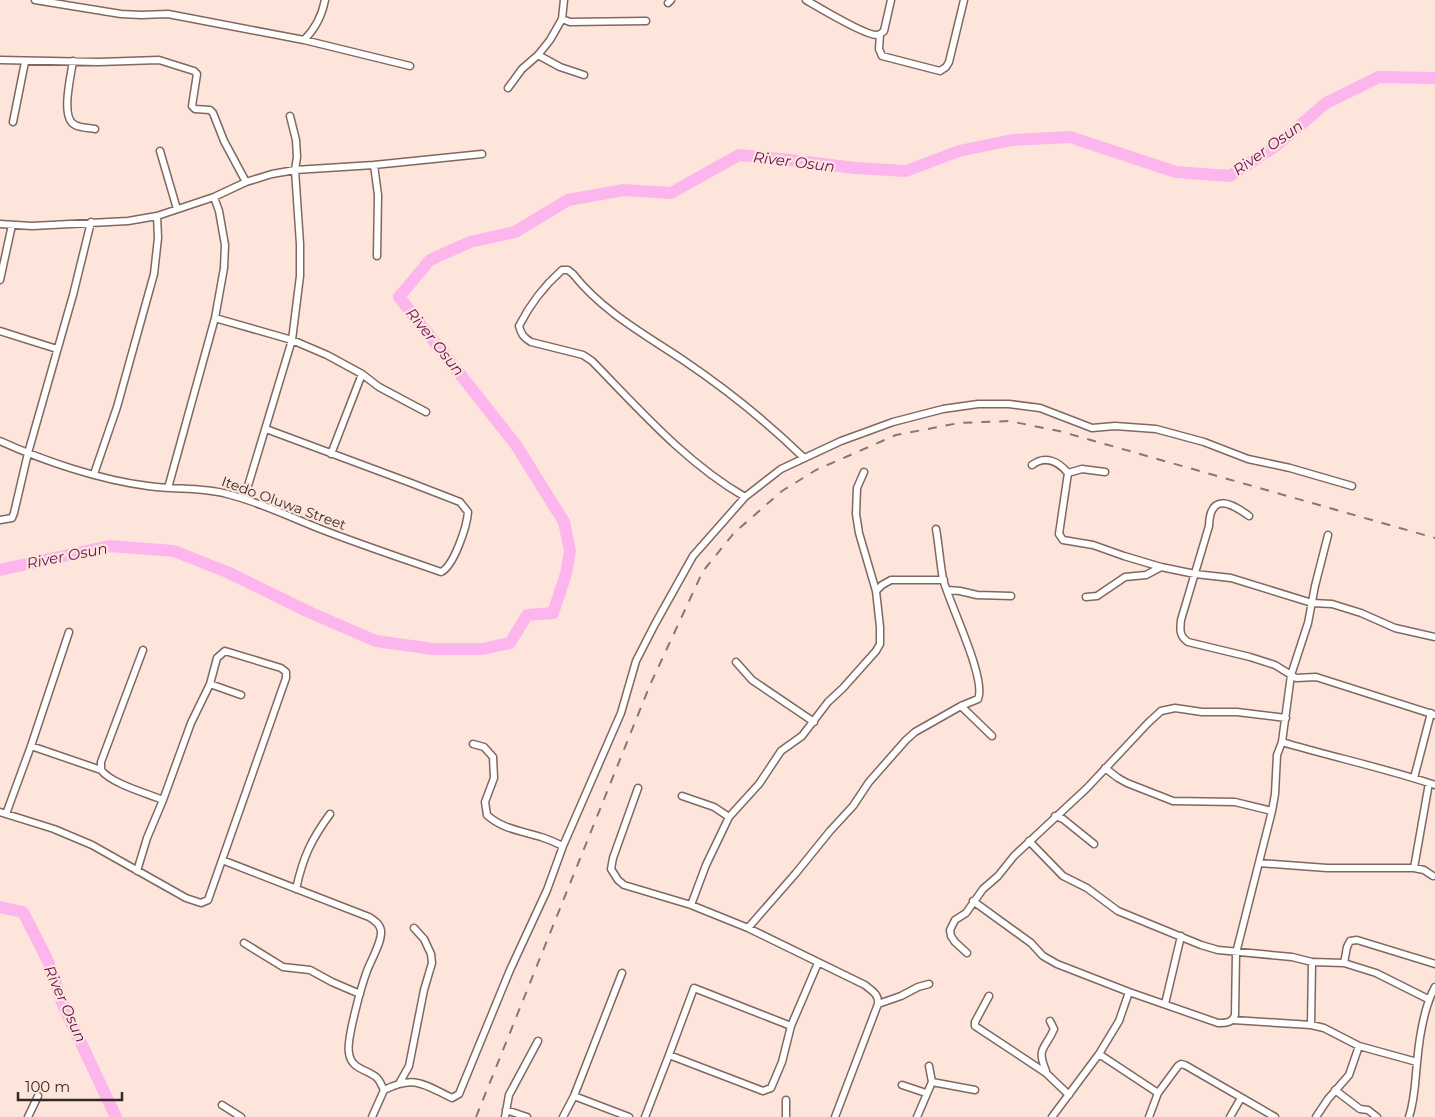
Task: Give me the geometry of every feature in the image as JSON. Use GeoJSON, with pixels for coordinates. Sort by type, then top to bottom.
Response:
{"type":"FeatureCollection","features":[{"type":"Feature","properties":{"kind":"street"},"geometry":{"type":"LineString","coordinates":[[35,0],[121,14],[168,14],[304,40],[410,66]]}},
{"type":"Feature","properties":{"kind":"street"},"geometry":{"type":"LineString","coordinates":[[304,40],[314,30],[326,0]]}},
{"type":"Feature","properties":{"kind":"street"},"geometry":{"type":"LineString","coordinates":[[508,88],[522,69],[538,55],[562,19],[564,0]]}},
{"type":"Feature","properties":{"kind":"street"},"geometry":{"type":"LineString","coordinates":[[806,0],[853,26],[876,35],[884,31],[892,0]]}},
{"type":"Feature","properties":{"kind":"street"},"geometry":{"type":"LineString","coordinates":[[880,34],[879,49],[882,56],[940,70],[946,67],[949,62],[964,0]]}},
{"type":"Feature","properties":{"kind":"street"},"geometry":{"type":"LineString","coordinates":[[562,19],[570,22],[646,21]]}},
{"type":"Feature","properties":{"kind":"street"},"geometry":{"type":"LineString","coordinates":[[538,55],[566,70],[584,75]]}},
{"type":"Feature","properties":{"kind":"street"},"geometry":{"type":"LineString","coordinates":[[0,60],[25,62],[42,60],[159,60],[196,72],[192,106],[195,109],[212,111],[224,141],[246,182]]}},
{"type":"Feature","properties":{"kind":"street"},"geometry":{"type":"LineString","coordinates":[[73,61],[67,112],[70,121],[76,126],[95,128]]}},
{"type":"Feature","properties":{"kind":"street"},"geometry":{"type":"LineString","coordinates":[[13,122],[25,62]]}},
{"type":"Feature","properties":{"kind":"street"},"geometry":{"type":"LineString","coordinates":[[244,499],[292,340],[300,276],[300,244],[295,170],[298,157],[290,116]]}},
{"type":"Feature","properties":{"kind":"street"},"geometry":{"type":"LineString","coordinates":[[160,151],[177,209]]}},
{"type":"Feature","properties":{"kind":"street"},"geometry":{"type":"LineString","coordinates":[[0,224],[32,226],[128,221],[157,216],[214,197],[246,182],[272,174],[295,170],[374,165],[482,154]]}},
{"type":"Feature","properties":{"kind":"street"},"geometry":{"type":"LineString","coordinates":[[374,165],[378,195],[377,256]]}},
{"type":"Feature","properties":{"kind":"street"},"geometry":{"type":"LineString","coordinates":[[168,488],[215,318],[224,268],[225,245],[219,211],[214,197]]}},
{"type":"Feature","properties":{"kind":"street"},"geometry":{"type":"LineString","coordinates":[[94,474],[117,407],[136,333],[154,274],[158,238],[157,216]]}},
{"type":"Feature","properties":{"kind":"street"},"geometry":{"type":"LineString","coordinates":[[0,520],[12,518],[28,452],[73,296],[91,222]]}},
{"type":"Feature","properties":{"kind":"street"},"geometry":{"type":"LineString","coordinates":[[0,280],[12,225]]}},
{"type":"Feature","properties":{"kind":"street"},"geometry":{"type":"LineString","coordinates":[[745,497],[724,485],[673,442],[592,361],[583,355],[525,339],[519,326],[529,306],[550,280],[562,270],[568,270],[600,303],[719,386],[777,432],[804,458]]}},
{"type":"Feature","properties":{"kind":"street"},"geometry":{"type":"LineString","coordinates":[[215,318],[292,340],[327,355],[362,374],[379,387],[426,412]]}},
{"type":"Feature","properties":{"kind":"street"},"geometry":{"type":"LineString","coordinates":[[0,331],[57,348]]}},
{"type":"Feature","properties":{"kind":"street"},"geometry":{"type":"LineString","coordinates":[[266,429],[331,454],[362,374]]}},
{"type":"Feature","properties":{"kind":"street"},"geometry":{"type":"LineString","coordinates":[[372,1117],[384,1090],[400,1082],[427,1085],[452,1098],[459,1094],[502,988],[547,890],[563,846],[621,713],[636,661],[651,631],[693,556],[745,497],[781,469],[842,441],[909,418],[943,409],[978,404],[1009,404],[1040,408],[1092,428],[1114,426],[1156,429],[1204,442],[1248,459],[1290,468],[1352,486]]}},
{"type":"Feature","properties":{"kind":"street","name":"Itedo Oluwa Street"},"geometry":{"type":"LineString","coordinates":[[0,441],[94,474],[127,483],[168,488],[204,489],[227,494],[441,572],[447,568],[459,544],[468,518],[468,512],[460,502],[331,454]]}},
{"type":"Feature","properties":{"kind":"street"},"geometry":{"type":"LineString","coordinates":[[1032,465],[1038,460],[1046,459],[1056,462],[1068,473]]}},
{"type":"Feature","properties":{"kind":"street"},"geometry":{"type":"LineString","coordinates":[[1068,473],[1082,469],[1105,472]]}},
{"type":"Feature","properties":{"kind":"street"},"geometry":{"type":"LineString","coordinates":[[691,905],[706,865],[729,817],[759,784],[781,751],[802,736],[828,702],[843,688],[880,644],[876,591],[859,533],[856,514],[858,488],[864,472]]}},
{"type":"Feature","properties":{"kind":"street"},"geometry":{"type":"LineString","coordinates":[[1068,473],[1059,534],[1063,540],[1093,545],[1162,567],[1195,574],[1231,578],[1312,603],[1332,604],[1361,613],[1395,628],[1435,637]]}},
{"type":"Feature","properties":{"kind":"street"},"geometry":{"type":"LineString","coordinates":[[1249,516],[1236,507],[1222,503],[1216,504],[1210,511],[1209,526],[1181,620],[1180,632],[1183,639],[1188,642],[1275,665],[1296,678],[1316,677],[1433,714],[1414,778]]}},
{"type":"Feature","properties":{"kind":"street"},"geometry":{"type":"LineString","coordinates":[[748,928],[853,806],[869,782],[906,740],[915,732],[961,706],[978,699],[980,690],[975,670],[944,580],[936,529]]}},
{"type":"Feature","properties":{"kind":"street"},"geometry":{"type":"LineString","coordinates":[[1233,1020],[1235,1015],[1236,953],[1272,811],[1277,755],[1282,742],[1292,675],[1308,623],[1328,535]]}},
{"type":"Feature","properties":{"kind":"street"},"geometry":{"type":"LineString","coordinates":[[1086,597],[1097,596],[1125,577],[1146,574],[1162,567]]}},
{"type":"Feature","properties":{"kind":"street"},"geometry":{"type":"LineString","coordinates":[[876,591],[891,580],[944,580]]}},
{"type":"Feature","properties":{"kind":"street"},"geometry":{"type":"LineString","coordinates":[[948,590],[977,595],[1011,596]]}},
{"type":"Feature","properties":{"kind":"street"},"geometry":{"type":"LineString","coordinates":[[69,632],[31,746],[3,813],[54,829],[92,844],[138,871],[186,898],[201,903],[208,900],[286,678],[286,672],[281,668],[224,651],[216,658],[210,684],[191,723],[147,838],[138,871]]}},
{"type":"Feature","properties":{"kind":"street"},"geometry":{"type":"LineString","coordinates":[[101,770],[101,762],[142,650]]}},
{"type":"Feature","properties":{"kind":"street"},"geometry":{"type":"LineString","coordinates":[[736,662],[752,680],[814,722]]}},
{"type":"Feature","properties":{"kind":"street"},"geometry":{"type":"LineString","coordinates":[[210,684],[241,695]]}},
{"type":"Feature","properties":{"kind":"street"},"geometry":{"type":"LineString","coordinates":[[961,706],[992,736]]}},
{"type":"Feature","properties":{"kind":"street"},"geometry":{"type":"LineString","coordinates":[[967,952],[951,936],[950,930],[955,920],[966,913],[983,889],[998,876],[1014,856],[1087,788],[1161,711],[1174,708],[1202,712],[1237,712],[1286,718]]}},
{"type":"Feature","properties":{"kind":"street"},"geometry":{"type":"LineString","coordinates":[[1282,742],[1432,784],[1414,868]]}},
{"type":"Feature","properties":{"kind":"street"},"geometry":{"type":"LineString","coordinates":[[473,744],[484,747],[493,757],[494,778],[485,802],[486,815],[501,825],[542,837],[563,846]]}},
{"type":"Feature","properties":{"kind":"street"},"geometry":{"type":"LineString","coordinates":[[31,746],[101,770],[105,775],[115,780],[163,800]]}},
{"type":"Feature","properties":{"kind":"street"},"geometry":{"type":"LineString","coordinates":[[1106,768],[1118,778],[1134,786],[1173,801],[1236,802],[1272,811]]}},
{"type":"Feature","properties":{"kind":"street"},"geometry":{"type":"LineString","coordinates":[[638,788],[611,869],[618,880],[624,885],[691,905],[748,928],[865,985],[878,998],[878,1004],[835,1117]]}},
{"type":"Feature","properties":{"kind":"street"},"geometry":{"type":"LineString","coordinates":[[682,796],[714,807],[729,817]]}},
{"type":"Feature","properties":{"kind":"street"},"geometry":{"type":"LineString","coordinates":[[296,889],[307,849],[330,814]]}},
{"type":"Feature","properties":{"kind":"street"},"geometry":{"type":"LineString","coordinates":[[1055,816],[1064,820],[1094,844]]}},
{"type":"Feature","properties":{"kind":"street"},"geometry":{"type":"LineString","coordinates":[[1030,841],[1063,876],[1087,888],[1118,911],[1218,950],[1292,957],[1312,962],[1344,963],[1376,973],[1428,999]]}},
{"type":"Feature","properties":{"kind":"street"},"geometry":{"type":"LineString","coordinates":[[222,860],[369,918],[378,924],[381,929],[381,936],[366,972],[348,1053],[360,1070],[377,1077],[384,1090]]}},
{"type":"Feature","properties":{"kind":"street"},"geometry":{"type":"LineString","coordinates":[[1259,864],[1326,868],[1414,868],[1424,870],[1433,876]]}},
{"type":"Feature","properties":{"kind":"street"},"geometry":{"type":"LineString","coordinates":[[973,901],[1031,944],[1043,956],[1057,964],[1129,992],[1218,1023],[1228,1023],[1233,1020],[1311,1025],[1324,1028],[1359,1046],[1417,1062]]}},
{"type":"Feature","properties":{"kind":"street"},"geometry":{"type":"LineString","coordinates":[[400,1082],[409,1066],[424,990],[432,963],[431,954],[424,939],[414,928]]}},
{"type":"Feature","properties":{"kind":"street"},"geometry":{"type":"LineString","coordinates":[[1164,1004],[1181,936]]}},
{"type":"Feature","properties":{"kind":"street"},"geometry":{"type":"LineString","coordinates":[[1344,963],[1350,941],[1357,940],[1435,964]]}},
{"type":"Feature","properties":{"kind":"street"},"geometry":{"type":"LineString","coordinates":[[244,943],[283,967],[310,970],[360,994]]}},
{"type":"Feature","properties":{"kind":"street"},"geometry":{"type":"LineString","coordinates":[[669,1055],[737,1081],[767,1090],[774,1084],[791,1026],[818,962]]}},
{"type":"Feature","properties":{"kind":"street"},"geometry":{"type":"LineString","coordinates":[[1311,1025],[1312,962]]}},
{"type":"Feature","properties":{"kind":"street"},"geometry":{"type":"LineString","coordinates":[[563,1117],[574,1096],[622,973]]}},
{"type":"Feature","properties":{"kind":"street"},"geometry":{"type":"LineString","coordinates":[[878,1004],[929,984]]}},
{"type":"Feature","properties":{"kind":"street"},"geometry":{"type":"LineString","coordinates":[[1409,1117],[1414,1100],[1417,1062],[1428,999],[1435,987]]}},
{"type":"Feature","properties":{"kind":"street"},"geometry":{"type":"LineString","coordinates":[[645,1117],[694,988],[791,1026]]}},
{"type":"Feature","properties":{"kind":"street"},"geometry":{"type":"LineString","coordinates":[[1052,1117],[1099,1054],[1119,1021],[1129,992]]}},
{"type":"Feature","properties":{"kind":"street"},"geometry":{"type":"LineString","coordinates":[[989,996],[975,1022],[975,1026],[1046,1073],[1069,1095]]}},
{"type":"Feature","properties":{"kind":"street"},"geometry":{"type":"LineString","coordinates":[[1046,1073],[1040,1052],[1054,1029],[1050,1021]]}},
{"type":"Feature","properties":{"kind":"street"},"geometry":{"type":"LineString","coordinates":[[527,1117],[505,1114],[509,1094],[538,1042]]}},
{"type":"Feature","properties":{"kind":"street"},"geometry":{"type":"LineString","coordinates":[[1316,1117],[1335,1090],[1341,1086],[1349,1075],[1359,1046]]}},
{"type":"Feature","properties":{"kind":"street"},"geometry":{"type":"LineString","coordinates":[[1099,1054],[1158,1093]]}},
{"type":"Feature","properties":{"kind":"street"},"geometry":{"type":"LineString","coordinates":[[1148,1117],[1158,1093],[1181,1064],[1275,1117]]}},
{"type":"Feature","properties":{"kind":"street"},"geometry":{"type":"LineString","coordinates":[[918,1117],[932,1082],[930,1066]]}},
{"type":"Feature","properties":{"kind":"street"},"geometry":{"type":"LineString","coordinates":[[932,1082],[975,1090]]}},
{"type":"Feature","properties":{"kind":"street"},"geometry":{"type":"LineString","coordinates":[[902,1085],[926,1093]]}},
{"type":"Feature","properties":{"kind":"street"},"geometry":{"type":"LineString","coordinates":[[1335,1090],[1360,1109],[1368,1110],[1377,1117]]}},
{"type":"Feature","properties":{"kind":"street"},"geometry":{"type":"LineString","coordinates":[[28,1117],[38,1096]]}},
{"type":"Feature","properties":{"kind":"street"},"geometry":{"type":"LineString","coordinates":[[574,1096],[629,1117]]}},
{"type":"Feature","properties":{"kind":"street"},"geometry":{"type":"LineString","coordinates":[[1230,1117],[1241,1098]]}},
{"type":"Feature","properties":{"kind":"street"},"geometry":{"type":"LineString","coordinates":[[786,1100],[786,1117]]}},
{"type":"Feature","properties":{"kind":"street"},"geometry":{"type":"LineString","coordinates":[[222,1105],[241,1117]]}},
{"type":"Feature","properties":{"kind":"waterway","name":"River Osun"},"geometry":{"type":"LineString","coordinates":[[0,570],[109,546],[174,551],[227,572],[311,613],[376,641],[433,649],[482,649],[510,643],[527,615],[553,613],[566,574],[570,551],[564,522],[516,445],[399,297],[430,260],[470,242],[515,232],[568,200],[624,190],[671,193],[739,155],[855,168],[906,171],[959,151],[1012,140],[1070,137],[1176,172],[1230,176],[1277,145],[1326,103],[1379,77],[1435,78]]}},
{"type":"Feature","properties":{"kind":"waterway","name":"River Osun"},"geometry":{"type":"LineString","coordinates":[[0,907],[23,912],[48,961],[63,1005],[116,1117]]}},
{"type":"Feature","properties":{"kind":"railway"},"geometry":{"type":"LineString","coordinates":[[476,1117],[650,685],[703,571],[734,533],[782,491],[816,470],[896,435],[959,423],[1009,421],[1059,431],[1435,538]]}}]}
